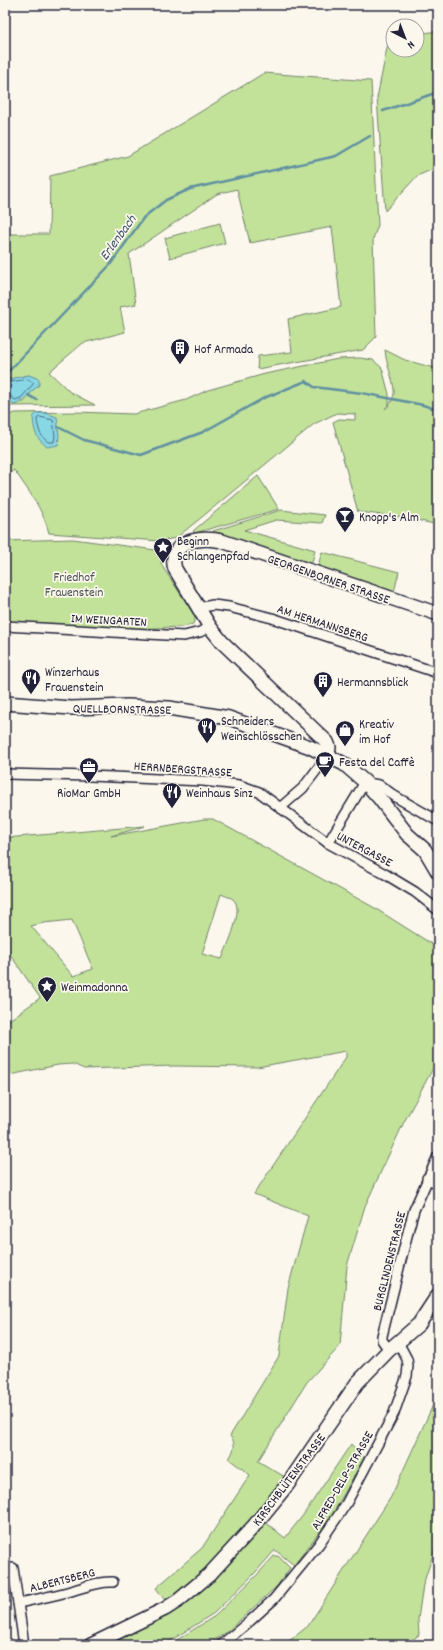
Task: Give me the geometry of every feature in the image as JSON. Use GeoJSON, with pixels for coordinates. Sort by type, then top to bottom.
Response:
{"type":"FeatureCollection","features":[{"type":"Feature","properties":{"kind":"main road","name":"GEORGENBORNER STRASSE"},"geometry":{"type":"LineString","coordinates":[[328,755],[329,747],[327,742],[222,642],[210,627],[175,569],[174,558],[177,551],[192,540],[204,538],[228,543],[438,614]]}},
{"type":"Feature","properties":{"kind":"main road","name":"QUELLBORNSTRASSE"},"geometry":{"type":"LineString","coordinates":[[5,703],[72,708],[149,707],[198,713],[242,722],[328,755]]}},
{"type":"Feature","properties":{"kind":"main road"},"geometry":{"type":"LineString","coordinates":[[328,755],[344,764],[366,783],[407,834],[424,850],[438,872]]}},
{"type":"Feature","properties":{"kind":"main road","name":"KIRSCHBLÜTENSTRASSE"},"geometry":{"type":"LineString","coordinates":[[91,1645],[165,1609],[194,1588],[208,1575],[253,1527],[288,1484],[357,1383],[393,1346],[419,1324],[438,1295]]}},
{"type":"Feature","properties":{"kind":"street","name":"AM HERMANNSBERG"},"geometry":{"type":"LineString","coordinates":[[198,608],[213,605],[229,607],[272,618],[438,673]]}},
{"type":"Feature","properties":{"kind":"street","name":"IM WEINGARTEN"},"geometry":{"type":"LineString","coordinates":[[5,626],[184,636],[200,632],[210,627]]}},
{"type":"Feature","properties":{"kind":"street"},"geometry":{"type":"LineString","coordinates":[[280,808],[303,788],[328,755]]}},
{"type":"Feature","properties":{"kind":"street","name":"HERRNBERGSTRASSE"},"geometry":{"type":"LineString","coordinates":[[5,774],[90,776],[240,785],[259,792],[280,808]]}},
{"type":"Feature","properties":{"kind":"street"},"geometry":{"type":"LineString","coordinates":[[328,843],[366,783],[379,785],[396,797],[438,821]]}},
{"type":"Feature","properties":{"kind":"street","name":"UNTERGASSE"},"geometry":{"type":"LineString","coordinates":[[280,808],[328,843],[415,892],[438,910]]}},
{"type":"Feature","properties":{"kind":"street","name":"BURGLINDENSTRASSE"},"geometry":{"type":"LineString","coordinates":[[393,1346],[382,1340],[382,1336],[414,1210],[438,1156]]}},
{"type":"Feature","properties":{"kind":"street"},"geometry":{"type":"LineString","coordinates":[[427,1178],[438,1184]]}},
{"type":"Feature","properties":{"kind":"street","name":"ALFRED-DELP-STRASSE"},"geometry":{"type":"LineString","coordinates":[[221,1645],[274,1599],[319,1544],[346,1504],[394,1413],[407,1376],[408,1366],[406,1359],[393,1346]]}},
{"type":"Feature","properties":{"kind":"street"},"geometry":{"type":"LineString","coordinates":[[13,1568],[24,1645]]}},
{"type":"Feature","properties":{"kind":"street","name":"ALBERTSBERG"},"geometry":{"type":"LineString","coordinates":[[18,1603],[48,1597],[91,1584],[113,1582]]}},
{"type":"Feature","properties":{"kind":"green space"},"geometry":{"type":"Polygon","coordinates":[[[438,31],[438,167],[417,176],[385,211],[377,98],[385,58],[425,58],[425,33],[438,31]]]}},
{"type":"Feature","properties":{"kind":"green space"},"geometry":{"type":"Polygon","coordinates":[[[264,73],[371,81],[378,225],[373,239],[376,337],[363,350],[257,369],[258,356],[292,352],[288,319],[341,307],[332,227],[250,243],[237,189],[217,194],[129,254],[136,304],[120,307],[125,332],[83,343],[49,372],[70,392],[95,405],[7,406],[5,397],[9,402],[24,402],[39,385],[29,375],[5,380],[5,234],[49,234],[50,176],[128,156],[264,73]]]}},
{"type":"Feature","properties":{"kind":"green space"},"geometry":{"type":"Polygon","coordinates":[[[220,223],[225,243],[170,258],[165,238],[220,223]]]}},
{"type":"Feature","properties":{"kind":"green space"},"geometry":{"type":"Polygon","coordinates":[[[385,350],[405,360],[438,369],[438,525],[408,518],[358,512],[333,422],[339,419],[355,420],[355,414],[337,413],[314,424],[176,538],[160,541],[49,533],[39,508],[30,492],[14,470],[5,477],[5,416],[15,413],[75,412],[134,414],[186,400],[208,390],[265,374],[338,359],[360,358],[373,360],[382,368],[389,394],[389,404],[385,409],[387,408],[393,398],[394,392],[385,350]]]}},
{"type":"Feature","properties":{"kind":"green space"},"geometry":{"type":"Polygon","coordinates":[[[258,476],[279,509],[195,533],[193,531],[258,476]]]}},
{"type":"Feature","properties":{"kind":"green space"},"geometry":{"type":"Polygon","coordinates":[[[281,510],[325,515],[322,523],[276,520],[244,530],[315,550],[311,567],[215,534],[213,531],[281,510]]]}},
{"type":"Feature","properties":{"kind":"green space","name":"Friedhof Frauenstein"},"geometry":{"type":"Polygon","coordinates":[[[73,539],[163,551],[161,563],[193,613],[195,619],[193,624],[182,627],[132,629],[5,624],[5,541],[73,539]]]}},
{"type":"Feature","properties":{"kind":"green space"},"geometry":{"type":"Polygon","coordinates":[[[322,552],[399,572],[393,596],[317,569],[322,552]]]}},
{"type":"Feature","properties":{"kind":"green space"},"geometry":{"type":"Polygon","coordinates":[[[204,819],[213,819],[373,907],[438,948],[438,1059],[404,1122],[365,1206],[347,1266],[340,1346],[307,1382],[258,1461],[285,1477],[249,1524],[204,1572],[166,1602],[156,1588],[202,1548],[250,1475],[229,1459],[234,1447],[234,1442],[230,1436],[279,1356],[288,1288],[308,1216],[254,1194],[346,1057],[346,1051],[257,1067],[174,1066],[84,1069],[73,1064],[58,1065],[5,1076],[5,1023],[40,998],[5,947],[5,838],[145,826],[111,836],[204,819]],[[221,894],[202,954],[222,959],[234,928],[237,911],[236,904],[233,899],[221,894]],[[72,920],[31,926],[73,976],[93,969],[72,920]]]}},
{"type":"Feature","properties":{"kind":"green space"},"geometry":{"type":"Polygon","coordinates":[[[438,1394],[438,1539],[423,1585],[418,1619],[419,1635],[405,1645],[284,1645],[308,1626],[391,1497],[438,1394]]]}},
{"type":"Feature","properties":{"kind":"green space"},"geometry":{"type":"Polygon","coordinates":[[[351,1444],[364,1458],[331,1517],[294,1565],[275,1550],[254,1574],[214,1613],[164,1645],[110,1645],[177,1608],[218,1575],[264,1521],[285,1538],[304,1514],[351,1444]]]}},
{"type":"Feature","properties":{"kind":"green space"},"geometry":{"type":"Polygon","coordinates":[[[274,1556],[278,1556],[290,1568],[277,1586],[228,1631],[208,1645],[169,1645],[215,1616],[257,1575],[274,1556]]]}},
{"type":"Feature","properties":{"kind":"water"},"geometry":{"type":"Polygon","coordinates":[[[29,375],[39,379],[39,385],[25,399],[14,405],[5,397],[5,380],[29,375]]]}},
{"type":"Feature","properties":{"kind":"water"},"geometry":{"type":"Polygon","coordinates":[[[37,413],[46,413],[57,417],[59,436],[58,445],[47,447],[38,438],[34,427],[33,417],[37,413]]]}},
{"type":"Feature","properties":{"kind":"waterway"},"geometry":{"type":"LineString","coordinates":[[383,111],[438,92]]}},
{"type":"Feature","properties":{"kind":"waterway","name":"Erlenbach"},"geometry":{"type":"LineString","coordinates":[[5,375],[110,265],[144,217],[166,200],[190,189],[336,156],[370,136]]}},
{"type":"Feature","properties":{"kind":"waterway","name":"Erlenbach"},"geometry":{"type":"LineString","coordinates":[[58,427],[84,440],[141,455],[203,432],[264,398],[306,381],[314,387],[362,393],[423,405],[438,410]]}},
{"type":"Feature","properties":{"kind":"waterway","name":"Erlenbach"},"geometry":{"type":"LineString","coordinates":[[28,395],[37,400]]}},
{"type":"Feature","properties":{"kind":"place","name":"Hof Armada"},"geometry":{"type":"Point","coordinates":[180,365]}},
{"type":"Feature","properties":{"kind":"place","name":"Knopp's Alm"},"geometry":{"type":"Point","coordinates":[345,533]}},
{"type":"Feature","properties":{"kind":"place","name":"Beginn Schlangenpfad"},"geometry":{"type":"Point","coordinates":[163,564]}},
{"type":"Feature","properties":{"kind":"place","name":"Winzerhaus Frauenstein"},"geometry":{"type":"Point","coordinates":[31,695]}},
{"type":"Feature","properties":{"kind":"place","name":"Hermannsblick"},"geometry":{"type":"Point","coordinates":[323,698]}},
{"type":"Feature","properties":{"kind":"place","name":"Schneiders Weinschlösschen"},"geometry":{"type":"Point","coordinates":[207,744]}},
{"type":"Feature","properties":{"kind":"place","name":"Kreativ im Hof"},"geometry":{"type":"Point","coordinates":[345,747]}},
{"type":"Feature","properties":{"kind":"place","name":"Festa del Caffè"},"geometry":{"type":"Point","coordinates":[325,778]}},
{"type":"Feature","properties":{"kind":"place","name":"RioMar GmbH"},"geometry":{"type":"Point","coordinates":[89,784]}},
{"type":"Feature","properties":{"kind":"place","name":"Weinhaus Sinz"},"geometry":{"type":"Point","coordinates":[172,809]}},
{"type":"Feature","properties":{"kind":"place","name":"Weinmadonna"},"geometry":{"type":"Point","coordinates":[47,1003]}}]}
